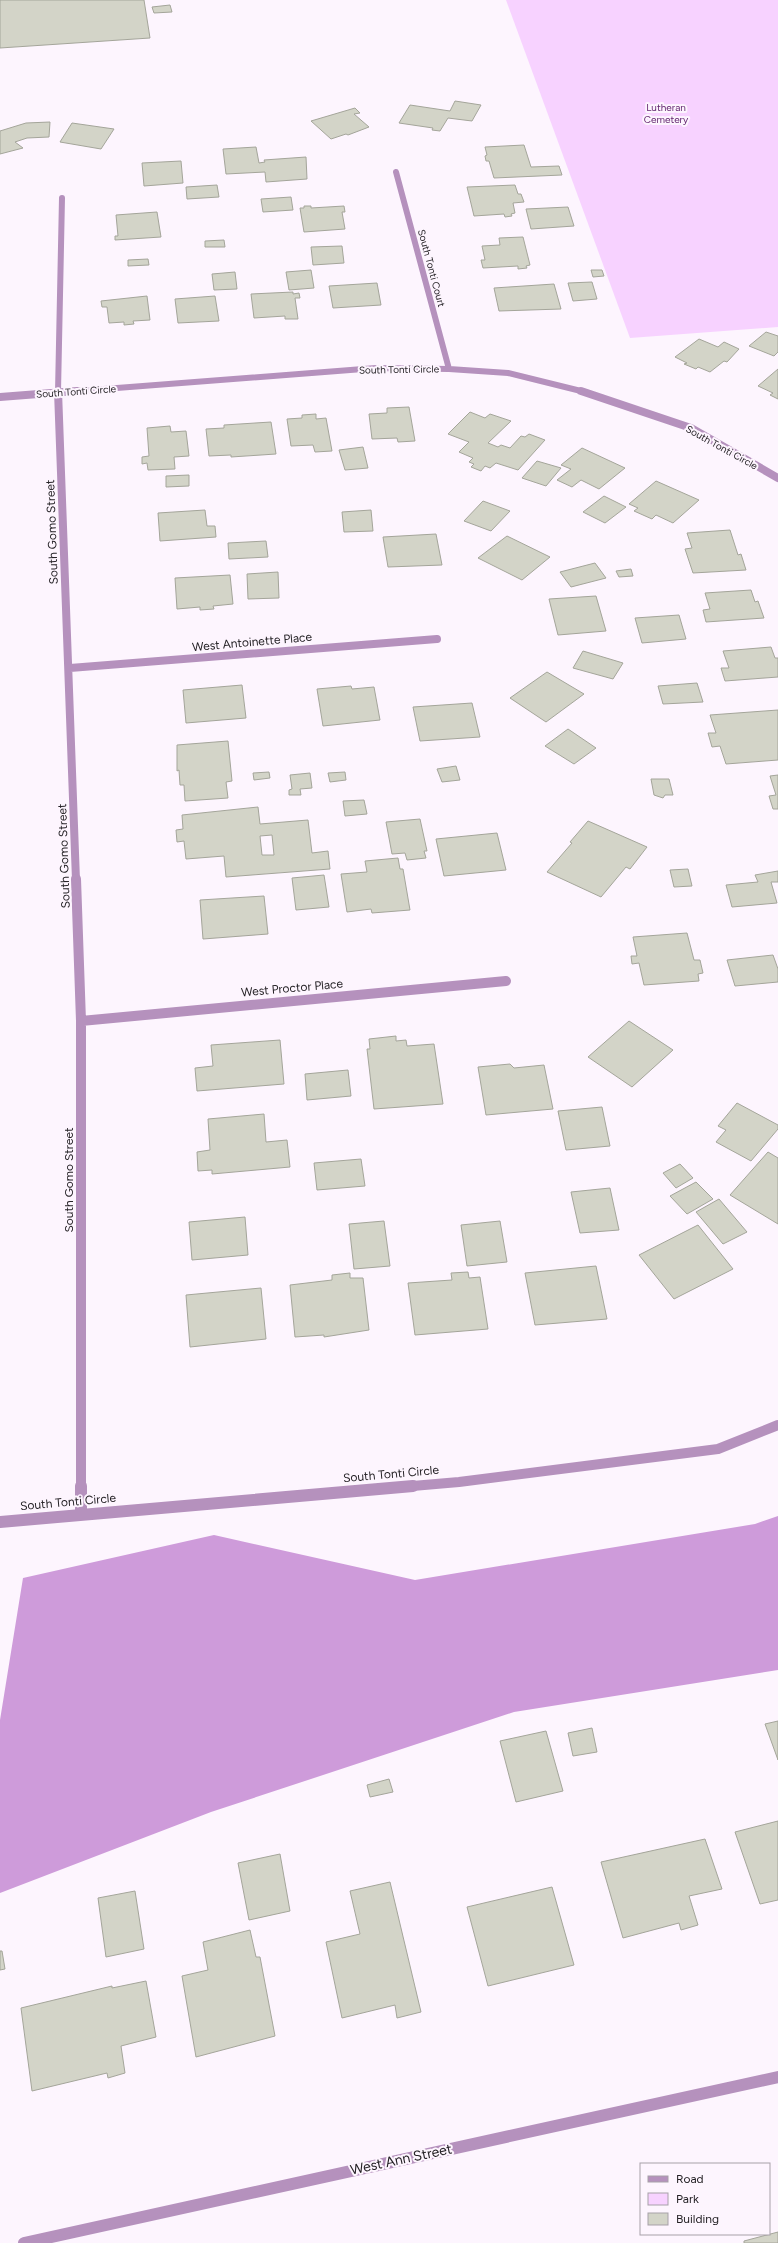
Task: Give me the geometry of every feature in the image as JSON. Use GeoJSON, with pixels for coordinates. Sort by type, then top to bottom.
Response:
{"type":"FeatureCollection","features":[{"type":"Feature","properties":{"kind":"street","name":"South Tonti Court"},"geometry":{"type":"LineString","coordinates":[[396,172],[450,369]]}},
{"type":"Feature","properties":{"kind":"street","name":"South Gomo Street"},"geometry":{"type":"LineString","coordinates":[[62,198],[58,393],[70,668],[81,1021],[81,1514]]}},
{"type":"Feature","properties":{"kind":"street","name":"South Tonti Circle"},"geometry":{"type":"LineString","coordinates":[[0,397],[376,368],[450,369],[508,373],[597,395],[691,428],[778,478]]}},
{"type":"Feature","properties":{"kind":"street","name":"West Antoinette Place"},"geometry":{"type":"LineString","coordinates":[[70,668],[437,639]]}},
{"type":"Feature","properties":{"kind":"street","name":"West Proctor Place"},"geometry":{"type":"LineString","coordinates":[[81,1021],[506,981]]}},
{"type":"Feature","properties":{"kind":"street","name":"South Tonti Circle"},"geometry":{"type":"LineString","coordinates":[[0,1522],[458,1482],[647,1459],[718,1449],[778,1425]]}},
{"type":"Feature","properties":{"kind":"street","name":"West Ann Street"},"geometry":{"type":"LineString","coordinates":[[24,2243],[778,2077]]}},
{"type":"Feature","properties":{"kind":"green space","name":"Lutheran Cemetery"},"geometry":{"type":"Polygon","coordinates":[[[506,0],[778,0],[778,327],[630,338],[506,0]]]}},
{"type":"Feature","properties":{"kind":"shaded area"},"geometry":{"type":"Polygon","coordinates":[[[778,1516],[778,1670],[514,1712],[211,1812],[0,1893],[0,1720],[23,1578],[214,1535],[415,1580],[755,1524],[778,1516]]]}},
{"type":"Feature","properties":{"kind":"building"},"geometry":{"type":"Polygon","coordinates":[[[0,0],[144,0],[150,38],[0,48],[0,0]]]}},
{"type":"Feature","properties":{"kind":"building"},"geometry":{"type":"Polygon","coordinates":[[[170,5],[172,12],[154,13],[152,7],[170,5]]]}},
{"type":"Feature","properties":{"kind":"building"},"geometry":{"type":"Polygon","coordinates":[[[455,101],[481,105],[472,121],[448,118],[440,131],[432,130],[433,128],[399,123],[410,105],[450,111],[455,101]]]}},
{"type":"Feature","properties":{"kind":"building"},"geometry":{"type":"Polygon","coordinates":[[[355,108],[360,113],[354,114],[369,127],[348,135],[346,134],[331,139],[311,121],[355,108]]]}},
{"type":"Feature","properties":{"kind":"building"},"geometry":{"type":"Polygon","coordinates":[[[50,122],[49,137],[27,138],[15,142],[23,148],[0,154],[0,131],[26,123],[50,122]]]}},
{"type":"Feature","properties":{"kind":"building"},"geometry":{"type":"Polygon","coordinates":[[[72,123],[114,129],[101,149],[60,142],[72,123]]]}},
{"type":"Feature","properties":{"kind":"building"},"geometry":{"type":"Polygon","coordinates":[[[524,145],[531,167],[559,166],[562,175],[494,178],[489,161],[486,161],[485,156],[487,155],[485,147],[524,145]]]}},
{"type":"Feature","properties":{"kind":"building"},"geometry":{"type":"Polygon","coordinates":[[[256,147],[259,163],[265,162],[264,160],[306,157],[307,179],[266,182],[265,172],[226,174],[223,149],[256,147]]]}},
{"type":"Feature","properties":{"kind":"building"},"geometry":{"type":"Polygon","coordinates":[[[181,161],[183,183],[144,186],[142,163],[181,161]]]}},
{"type":"Feature","properties":{"kind":"building"},"geometry":{"type":"Polygon","coordinates":[[[217,185],[219,197],[187,199],[186,187],[217,185]]]}},
{"type":"Feature","properties":{"kind":"building"},"geometry":{"type":"Polygon","coordinates":[[[515,185],[518,194],[521,194],[524,202],[513,203],[515,213],[511,214],[512,216],[505,217],[504,214],[474,216],[467,187],[515,185]]]}},
{"type":"Feature","properties":{"kind":"building"},"geometry":{"type":"Polygon","coordinates":[[[291,197],[293,210],[263,212],[261,199],[291,197]]]}},
{"type":"Feature","properties":{"kind":"building"},"geometry":{"type":"Polygon","coordinates":[[[304,206],[311,206],[311,208],[344,206],[345,212],[342,212],[345,229],[304,232],[300,208],[304,208],[304,206]]]}},
{"type":"Feature","properties":{"kind":"building"},"geometry":{"type":"Polygon","coordinates":[[[568,207],[574,226],[531,229],[526,209],[568,207]]]}},
{"type":"Feature","properties":{"kind":"building"},"geometry":{"type":"Polygon","coordinates":[[[157,212],[161,237],[115,240],[115,236],[118,236],[116,215],[157,212]]]}},
{"type":"Feature","properties":{"kind":"building"},"geometry":{"type":"Polygon","coordinates":[[[523,237],[530,265],[526,266],[527,268],[518,269],[518,266],[483,268],[481,260],[485,260],[482,246],[500,245],[499,238],[523,237]]]}},
{"type":"Feature","properties":{"kind":"building"},"geometry":{"type":"Polygon","coordinates":[[[224,240],[225,247],[205,247],[205,241],[224,240]]]}},
{"type":"Feature","properties":{"kind":"building"},"geometry":{"type":"Polygon","coordinates":[[[342,246],[344,263],[313,265],[311,247],[342,246]]]}},
{"type":"Feature","properties":{"kind":"building"},"geometry":{"type":"Polygon","coordinates":[[[148,259],[149,265],[128,266],[128,260],[148,259]]]}},
{"type":"Feature","properties":{"kind":"building"},"geometry":{"type":"Polygon","coordinates":[[[311,270],[314,288],[289,290],[286,272],[311,270]]]}},
{"type":"Feature","properties":{"kind":"building"},"geometry":{"type":"Polygon","coordinates":[[[591,270],[602,270],[604,276],[593,277],[591,270]]]}},
{"type":"Feature","properties":{"kind":"building"},"geometry":{"type":"Polygon","coordinates":[[[235,272],[237,289],[214,290],[212,274],[235,272]]]}},
{"type":"Feature","properties":{"kind":"building"},"geometry":{"type":"Polygon","coordinates":[[[592,282],[597,299],[573,301],[568,283],[592,282]]]}},
{"type":"Feature","properties":{"kind":"building"},"geometry":{"type":"Polygon","coordinates":[[[377,283],[381,305],[333,308],[329,286],[377,283]]]}},
{"type":"Feature","properties":{"kind":"building"},"geometry":{"type":"Polygon","coordinates":[[[554,284],[561,309],[499,311],[494,288],[554,284]]]}},
{"type":"Feature","properties":{"kind":"building"},"geometry":{"type":"Polygon","coordinates":[[[293,292],[293,294],[299,293],[300,298],[295,298],[298,319],[285,319],[285,316],[254,318],[251,294],[293,292]]]}},
{"type":"Feature","properties":{"kind":"building"},"geometry":{"type":"Polygon","coordinates":[[[147,296],[150,320],[133,321],[134,324],[124,325],[124,322],[109,323],[107,307],[102,307],[101,301],[147,296]]]}},
{"type":"Feature","properties":{"kind":"building"},"geometry":{"type":"Polygon","coordinates":[[[215,296],[219,321],[178,323],[175,299],[215,296]]]}},
{"type":"Feature","properties":{"kind":"building"},"geometry":{"type":"Polygon","coordinates":[[[766,332],[778,336],[778,352],[774,356],[749,346],[766,332]]]}},
{"type":"Feature","properties":{"kind":"building"},"geometry":{"type":"Polygon","coordinates":[[[699,339],[718,347],[724,342],[739,349],[727,362],[724,361],[710,372],[698,367],[696,369],[684,364],[687,363],[675,357],[699,339]]]}},
{"type":"Feature","properties":{"kind":"building"},"geometry":{"type":"Polygon","coordinates":[[[778,369],[778,399],[770,395],[773,393],[758,386],[778,369]]]}},
{"type":"Feature","properties":{"kind":"building"},"geometry":{"type":"Polygon","coordinates":[[[409,407],[415,441],[398,442],[397,438],[372,439],[369,414],[387,413],[387,408],[409,407]]]}},
{"type":"Feature","properties":{"kind":"building"},"geometry":{"type":"Polygon","coordinates":[[[470,412],[485,418],[490,414],[511,421],[488,443],[498,447],[501,445],[510,448],[521,436],[525,437],[529,434],[545,440],[518,470],[496,463],[490,468],[485,466],[481,471],[471,467],[474,464],[469,462],[473,458],[459,452],[469,442],[448,434],[470,412]]]}},
{"type":"Feature","properties":{"kind":"building"},"geometry":{"type":"Polygon","coordinates":[[[316,414],[316,419],[326,418],[332,451],[315,452],[313,445],[291,446],[287,419],[302,418],[302,415],[316,414]]]}},
{"type":"Feature","properties":{"kind":"building"},"geometry":{"type":"Polygon","coordinates":[[[271,422],[276,454],[231,457],[231,455],[209,456],[206,429],[224,428],[224,425],[271,422]]]}},
{"type":"Feature","properties":{"kind":"building"},"geometry":{"type":"Polygon","coordinates":[[[170,426],[171,432],[186,431],[189,456],[174,457],[175,469],[148,470],[147,463],[142,464],[142,457],[149,456],[147,428],[170,426]]]}},
{"type":"Feature","properties":{"kind":"building"},"geometry":{"type":"Polygon","coordinates":[[[363,447],[368,468],[345,470],[339,450],[363,447]]]}},
{"type":"Feature","properties":{"kind":"building"},"geometry":{"type":"Polygon","coordinates":[[[582,448],[625,468],[599,489],[581,480],[572,487],[557,480],[571,469],[561,465],[582,448]]]}},
{"type":"Feature","properties":{"kind":"building"},"geometry":{"type":"Polygon","coordinates":[[[537,461],[561,468],[546,486],[522,478],[537,461]]]}},
{"type":"Feature","properties":{"kind":"building"},"geometry":{"type":"Polygon","coordinates":[[[189,475],[189,486],[166,487],[166,476],[189,475]]]}},
{"type":"Feature","properties":{"kind":"building"},"geometry":{"type":"Polygon","coordinates":[[[656,481],[699,500],[673,523],[656,515],[652,519],[634,511],[638,508],[629,504],[656,481]]]}},
{"type":"Feature","properties":{"kind":"building"},"geometry":{"type":"Polygon","coordinates":[[[604,496],[626,507],[605,523],[583,512],[604,496]]]}},
{"type":"Feature","properties":{"kind":"building"},"geometry":{"type":"Polygon","coordinates":[[[483,501],[510,511],[491,531],[464,521],[483,501]]]}},
{"type":"Feature","properties":{"kind":"building"},"geometry":{"type":"Polygon","coordinates":[[[205,510],[207,526],[215,526],[216,537],[160,541],[158,513],[205,510]]]}},
{"type":"Feature","properties":{"kind":"building"},"geometry":{"type":"Polygon","coordinates":[[[371,510],[373,531],[344,532],[342,512],[371,510]]]}},
{"type":"Feature","properties":{"kind":"building"},"geometry":{"type":"Polygon","coordinates":[[[730,530],[738,555],[741,554],[746,570],[693,573],[685,549],[692,548],[687,533],[730,530]]]}},
{"type":"Feature","properties":{"kind":"building"},"geometry":{"type":"Polygon","coordinates":[[[436,534],[442,565],[388,567],[383,537],[436,534]]]}},
{"type":"Feature","properties":{"kind":"building"},"geometry":{"type":"Polygon","coordinates":[[[507,536],[550,557],[522,580],[478,558],[507,536]]]}},
{"type":"Feature","properties":{"kind":"building"},"geometry":{"type":"Polygon","coordinates":[[[266,541],[268,557],[229,559],[228,543],[266,541]]]}},
{"type":"Feature","properties":{"kind":"building"},"geometry":{"type":"Polygon","coordinates":[[[595,563],[606,578],[571,587],[560,572],[595,563]]]}},
{"type":"Feature","properties":{"kind":"building"},"geometry":{"type":"Polygon","coordinates":[[[631,569],[633,576],[619,577],[616,571],[631,569]]]}},
{"type":"Feature","properties":{"kind":"building"},"geometry":{"type":"Polygon","coordinates":[[[278,572],[279,598],[248,599],[247,574],[278,572]]]}},
{"type":"Feature","properties":{"kind":"building"},"geometry":{"type":"Polygon","coordinates":[[[230,575],[233,604],[213,606],[214,609],[200,610],[200,607],[177,609],[175,578],[230,575]]]}},
{"type":"Feature","properties":{"kind":"building"},"geometry":{"type":"Polygon","coordinates":[[[751,590],[755,602],[758,601],[764,618],[706,622],[703,610],[710,609],[705,593],[751,590]]]}},
{"type":"Feature","properties":{"kind":"building"},"geometry":{"type":"Polygon","coordinates":[[[596,596],[606,631],[558,635],[549,599],[596,596]]]}},
{"type":"Feature","properties":{"kind":"building"},"geometry":{"type":"Polygon","coordinates":[[[679,615],[686,639],[642,643],[635,618],[679,615]]]}},
{"type":"Feature","properties":{"kind":"building"},"geometry":{"type":"Polygon","coordinates":[[[771,647],[775,658],[778,658],[778,677],[725,681],[721,668],[729,668],[723,651],[771,647]]]}},
{"type":"Feature","properties":{"kind":"building"},"geometry":{"type":"Polygon","coordinates":[[[583,651],[623,663],[613,679],[573,668],[583,651]]]}},
{"type":"Feature","properties":{"kind":"building"},"geometry":{"type":"Polygon","coordinates":[[[547,672],[584,694],[546,722],[510,698],[547,672]]]}},
{"type":"Feature","properties":{"kind":"building"},"geometry":{"type":"Polygon","coordinates":[[[697,683],[703,702],[663,704],[658,686],[697,683]]]}},
{"type":"Feature","properties":{"kind":"building"},"geometry":{"type":"Polygon","coordinates":[[[242,685],[246,718],[186,723],[183,690],[242,685]]]}},
{"type":"Feature","properties":{"kind":"building"},"geometry":{"type":"Polygon","coordinates":[[[351,686],[352,689],[374,687],[380,720],[323,726],[317,689],[351,686]]]}},
{"type":"Feature","properties":{"kind":"building"},"geometry":{"type":"Polygon","coordinates":[[[472,703],[480,737],[420,741],[413,707],[472,703]]]}},
{"type":"Feature","properties":{"kind":"building"},"geometry":{"type":"Polygon","coordinates":[[[778,710],[778,760],[726,764],[720,746],[712,747],[708,733],[716,733],[710,715],[778,710]]]}},
{"type":"Feature","properties":{"kind":"building"},"geometry":{"type":"Polygon","coordinates":[[[568,729],[596,748],[574,764],[545,746],[568,729]]]}},
{"type":"Feature","properties":{"kind":"building"},"geometry":{"type":"Polygon","coordinates":[[[228,741],[232,781],[226,782],[228,798],[185,801],[184,785],[180,785],[179,770],[177,771],[177,745],[228,741]]]}},
{"type":"Feature","properties":{"kind":"building"},"geometry":{"type":"Polygon","coordinates":[[[456,766],[460,780],[442,782],[437,769],[456,766]]]}},
{"type":"Feature","properties":{"kind":"building"},"geometry":{"type":"Polygon","coordinates":[[[269,772],[270,778],[254,780],[253,773],[269,772]]]}},
{"type":"Feature","properties":{"kind":"building"},"geometry":{"type":"Polygon","coordinates":[[[345,772],[346,780],[330,782],[328,773],[345,772]]]}},
{"type":"Feature","properties":{"kind":"building"},"geometry":{"type":"Polygon","coordinates":[[[310,773],[312,788],[300,789],[301,795],[289,795],[289,790],[292,789],[290,775],[310,773]]]}},
{"type":"Feature","properties":{"kind":"building"},"geometry":{"type":"Polygon","coordinates":[[[778,775],[778,809],[773,809],[769,796],[776,795],[770,776],[778,775]]]}},
{"type":"Feature","properties":{"kind":"building"},"geometry":{"type":"Polygon","coordinates":[[[651,779],[669,779],[673,795],[665,795],[663,798],[654,795],[651,779]]]}},
{"type":"Feature","properties":{"kind":"building"},"geometry":{"type":"Polygon","coordinates":[[[364,800],[367,814],[345,816],[343,801],[364,800]]]}},
{"type":"Feature","properties":{"kind":"building"},"geometry":{"type":"Polygon","coordinates":[[[258,807],[260,824],[308,820],[312,853],[328,851],[330,869],[226,877],[224,856],[186,859],[184,841],[177,842],[176,830],[183,829],[182,815],[258,807]],[[272,835],[260,836],[262,855],[274,855],[272,835]]]}},
{"type":"Feature","properties":{"kind":"building"},"geometry":{"type":"Polygon","coordinates":[[[420,819],[427,851],[424,851],[426,858],[407,860],[405,853],[392,854],[386,822],[420,819]]]}},
{"type":"Feature","properties":{"kind":"building"},"geometry":{"type":"Polygon","coordinates":[[[588,821],[647,847],[630,869],[626,867],[601,897],[547,872],[572,843],[570,842],[588,821]]]}},
{"type":"Feature","properties":{"kind":"building"},"geometry":{"type":"Polygon","coordinates":[[[497,833],[506,870],[444,876],[436,839],[497,833]]]}},
{"type":"Feature","properties":{"kind":"building"},"geometry":{"type":"Polygon","coordinates":[[[398,858],[400,869],[403,869],[410,910],[372,913],[371,909],[347,912],[341,874],[367,872],[365,861],[398,858]]]}},
{"type":"Feature","properties":{"kind":"building"},"geometry":{"type":"Polygon","coordinates":[[[688,869],[692,886],[674,887],[670,870],[688,869]]]}},
{"type":"Feature","properties":{"kind":"building"},"geometry":{"type":"Polygon","coordinates":[[[778,871],[778,882],[771,882],[777,903],[732,907],[726,885],[758,882],[755,875],[778,871]]]}},
{"type":"Feature","properties":{"kind":"building"},"geometry":{"type":"Polygon","coordinates":[[[324,875],[329,907],[296,910],[292,878],[324,875]]]}},
{"type":"Feature","properties":{"kind":"building"},"geometry":{"type":"Polygon","coordinates":[[[264,896],[268,934],[203,939],[200,900],[264,896]]]}},
{"type":"Feature","properties":{"kind":"building"},"geometry":{"type":"Polygon","coordinates":[[[687,933],[694,960],[700,960],[703,973],[698,974],[699,981],[644,985],[639,963],[632,964],[631,956],[637,956],[633,937],[687,933]]]}},
{"type":"Feature","properties":{"kind":"building"},"geometry":{"type":"Polygon","coordinates":[[[773,955],[778,969],[778,982],[735,986],[727,960],[773,955]]]}},
{"type":"Feature","properties":{"kind":"building"},"geometry":{"type":"Polygon","coordinates":[[[629,1021],[673,1050],[632,1087],[588,1057],[629,1021]]]}},
{"type":"Feature","properties":{"kind":"building"},"geometry":{"type":"Polygon","coordinates":[[[396,1036],[396,1041],[406,1040],[407,1046],[434,1044],[443,1104],[374,1109],[367,1049],[370,1049],[369,1039],[396,1036]]]}},
{"type":"Feature","properties":{"kind":"building"},"geometry":{"type":"Polygon","coordinates":[[[280,1040],[284,1084],[197,1091],[195,1068],[213,1066],[211,1045],[280,1040]]]}},
{"type":"Feature","properties":{"kind":"building"},"geometry":{"type":"Polygon","coordinates":[[[510,1064],[514,1068],[544,1065],[553,1109],[486,1115],[478,1067],[510,1064]]]}},
{"type":"Feature","properties":{"kind":"building"},"geometry":{"type":"Polygon","coordinates":[[[348,1070],[351,1096],[307,1100],[305,1074],[348,1070]]]}},
{"type":"Feature","properties":{"kind":"building"},"geometry":{"type":"Polygon","coordinates":[[[737,1103],[778,1125],[778,1129],[751,1161],[716,1142],[726,1130],[718,1126],[737,1103]]]}},
{"type":"Feature","properties":{"kind":"building"},"geometry":{"type":"Polygon","coordinates":[[[602,1107],[610,1146],[566,1150],[558,1111],[602,1107]]]}},
{"type":"Feature","properties":{"kind":"building"},"geometry":{"type":"Polygon","coordinates":[[[264,1114],[266,1142],[287,1140],[290,1167],[212,1174],[212,1170],[198,1171],[197,1152],[210,1150],[208,1119],[264,1114]]]}},
{"type":"Feature","properties":{"kind":"building"},"geometry":{"type":"Polygon","coordinates":[[[768,1152],[778,1158],[778,1224],[730,1195],[768,1152]]]}},
{"type":"Feature","properties":{"kind":"building"},"geometry":{"type":"Polygon","coordinates":[[[361,1159],[365,1186],[317,1190],[314,1163],[361,1159]]]}},
{"type":"Feature","properties":{"kind":"building"},"geometry":{"type":"Polygon","coordinates":[[[680,1164],[693,1178],[676,1188],[663,1173],[680,1164]]]}},
{"type":"Feature","properties":{"kind":"building"},"geometry":{"type":"Polygon","coordinates":[[[696,1182],[713,1199],[687,1214],[670,1196],[696,1182]]]}},
{"type":"Feature","properties":{"kind":"building"},"geometry":{"type":"Polygon","coordinates":[[[610,1188],[619,1230],[580,1233],[571,1192],[610,1188]]]}},
{"type":"Feature","properties":{"kind":"building"},"geometry":{"type":"Polygon","coordinates":[[[719,1199],[747,1232],[723,1244],[696,1212],[719,1199]]]}},
{"type":"Feature","properties":{"kind":"building"},"geometry":{"type":"Polygon","coordinates":[[[245,1217],[248,1255],[192,1260],[189,1222],[245,1217]]]}},
{"type":"Feature","properties":{"kind":"building"},"geometry":{"type":"Polygon","coordinates":[[[384,1221],[390,1266],[354,1269],[349,1224],[384,1221]]]}},
{"type":"Feature","properties":{"kind":"building"},"geometry":{"type":"Polygon","coordinates":[[[500,1221],[507,1262],[467,1266],[461,1225],[500,1221]]]}},
{"type":"Feature","properties":{"kind":"building"},"geometry":{"type":"Polygon","coordinates":[[[698,1225],[733,1269],[674,1299],[639,1255],[698,1225]]]}},
{"type":"Feature","properties":{"kind":"building"},"geometry":{"type":"Polygon","coordinates":[[[596,1266],[607,1319],[535,1325],[525,1273],[596,1266]]]}},
{"type":"Feature","properties":{"kind":"building"},"geometry":{"type":"Polygon","coordinates":[[[468,1272],[469,1278],[480,1277],[488,1329],[415,1335],[408,1283],[452,1280],[451,1273],[468,1272]]]}},
{"type":"Feature","properties":{"kind":"building"},"geometry":{"type":"Polygon","coordinates":[[[350,1273],[350,1278],[363,1278],[369,1330],[324,1337],[324,1335],[295,1337],[290,1285],[332,1280],[332,1275],[350,1273]]]}},
{"type":"Feature","properties":{"kind":"building"},"geometry":{"type":"Polygon","coordinates":[[[261,1288],[266,1339],[190,1347],[186,1295],[261,1288]]]}},
{"type":"Feature","properties":{"kind":"building"},"geometry":{"type":"Polygon","coordinates":[[[778,1721],[778,1760],[765,1724],[778,1721]]]}},
{"type":"Feature","properties":{"kind":"building"},"geometry":{"type":"Polygon","coordinates":[[[592,1728],[597,1752],[573,1756],[568,1733],[592,1728]]]}},
{"type":"Feature","properties":{"kind":"building"},"geometry":{"type":"Polygon","coordinates":[[[546,1731],[563,1791],[516,1802],[500,1741],[546,1731]]]}},
{"type":"Feature","properties":{"kind":"building"},"geometry":{"type":"Polygon","coordinates":[[[389,1779],[393,1792],[370,1797],[367,1785],[389,1779]]]}},
{"type":"Feature","properties":{"kind":"building"},"geometry":{"type":"Polygon","coordinates":[[[778,1821],[778,1900],[760,1904],[735,1832],[778,1821]]]}},
{"type":"Feature","properties":{"kind":"building"},"geometry":{"type":"Polygon","coordinates":[[[705,1839],[722,1889],[689,1896],[698,1925],[681,1930],[679,1923],[623,1938],[601,1862],[705,1839]]]}},
{"type":"Feature","properties":{"kind":"building"},"geometry":{"type":"Polygon","coordinates":[[[280,1854],[290,1911],[249,1920],[238,1863],[280,1854]]]}},
{"type":"Feature","properties":{"kind":"building"},"geometry":{"type":"Polygon","coordinates":[[[390,1882],[421,2012],[397,2018],[395,2005],[342,2018],[326,1942],[360,1934],[350,1891],[390,1882]]]}},
{"type":"Feature","properties":{"kind":"building"},"geometry":{"type":"Polygon","coordinates":[[[552,1887],[574,1965],[488,1986],[467,1907],[552,1887]]]}},
{"type":"Feature","properties":{"kind":"building"},"geometry":{"type":"Polygon","coordinates":[[[135,1891],[144,1949],[106,1957],[98,1898],[135,1891]]]}},
{"type":"Feature","properties":{"kind":"building"},"geometry":{"type":"Polygon","coordinates":[[[250,1930],[256,1957],[260,1957],[275,2036],[196,2057],[182,1976],[208,1970],[203,1942],[250,1930]]]}},
{"type":"Feature","properties":{"kind":"building"},"geometry":{"type":"Polygon","coordinates":[[[0,1951],[2,1951],[5,1969],[0,1970],[0,1951]]]}},
{"type":"Feature","properties":{"kind":"building"},"geometry":{"type":"Polygon","coordinates":[[[146,1981],[156,2037],[121,2046],[125,2073],[108,2078],[107,2073],[32,2091],[21,2008],[112,1986],[112,1988],[146,1981]]]}},
{"type":"Feature","properties":{"kind":"building"},"geometry":{"type":"Polygon","coordinates":[[[778,2232],[778,2243],[744,2243],[744,2241],[778,2232]]]}}]}
